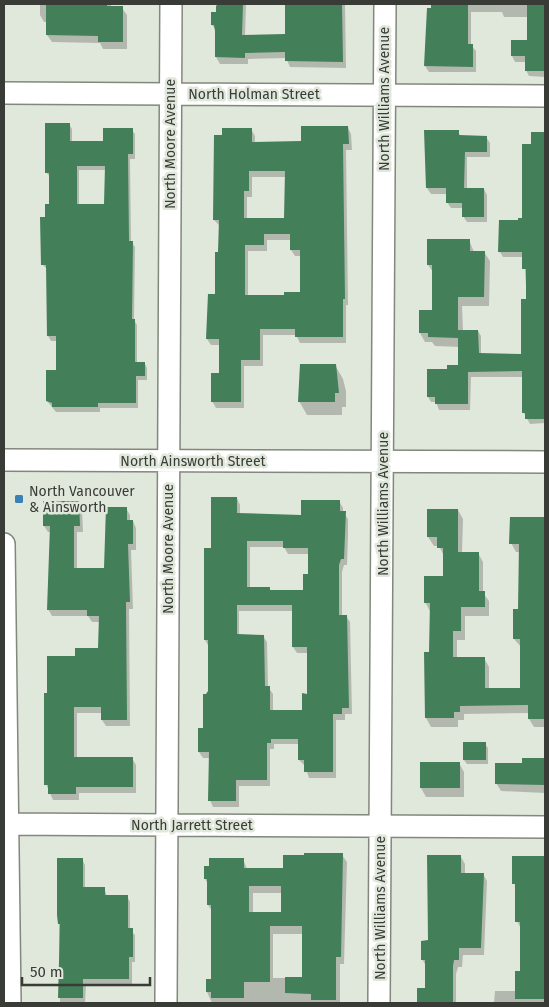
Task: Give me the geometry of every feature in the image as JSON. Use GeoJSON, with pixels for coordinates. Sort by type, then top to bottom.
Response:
{"type":"FeatureCollection","features":[{"type":"Feature","properties":{"kind":"street","name":"North Moore Avenue"},"geometry":{"type":"LineString","coordinates":[[166,1003],[171,4]]}},
{"type":"Feature","properties":{"kind":"street","name":"North Williams Avenue"},"geometry":{"type":"LineString","coordinates":[[379,1003],[385,4]]}},
{"type":"Feature","properties":{"kind":"street","name":"North Holman Street"},"geometry":{"type":"LineString","coordinates":[[4,93],[545,96]]}},
{"type":"Feature","properties":{"kind":"street","name":"North Ainsworth Street"},"geometry":{"type":"LineString","coordinates":[[4,460],[545,462]]}},
{"type":"Feature","properties":{"kind":"street"},"geometry":{"type":"LineString","coordinates":[[4,544],[6,824],[10,1003]]}},
{"type":"Feature","properties":{"kind":"street","name":"North Jarrett Street"},"geometry":{"type":"LineString","coordinates":[[6,824],[545,827]]}},
{"type":"Feature","properties":{"kind":"building"},"geometry":{"type":"Polygon","coordinates":[[[46,4],[107,4],[107,6],[123,6],[123,42],[98,42],[98,36],[46,35],[46,4]]]}},
{"type":"Feature","properties":{"kind":"building"},"geometry":{"type":"Polygon","coordinates":[[[218,4],[243,4],[242,35],[285,34],[285,4],[342,4],[343,62],[285,61],[285,52],[245,53],[245,58],[215,57],[215,31],[214,25],[211,25],[211,12],[216,12],[218,4]]]}},
{"type":"Feature","properties":{"kind":"building"},"geometry":{"type":"Polygon","coordinates":[[[431,4],[468,4],[468,44],[473,44],[473,67],[424,66],[427,8],[431,8],[431,4]]]}},
{"type":"Feature","properties":{"kind":"building"},"geometry":{"type":"Polygon","coordinates":[[[527,4],[545,4],[545,71],[525,71],[525,56],[511,56],[511,40],[527,40],[527,4]]]}},
{"type":"Feature","properties":{"kind":"building"},"geometry":{"type":"Polygon","coordinates":[[[45,123],[70,123],[70,141],[103,141],[103,128],[133,128],[133,154],[128,154],[129,241],[133,241],[132,319],[135,319],[135,362],[145,362],[145,376],[136,376],[136,403],[98,403],[98,407],[52,407],[52,403],[46,401],[46,370],[56,370],[56,336],[47,336],[46,265],[41,265],[40,217],[45,217],[45,204],[49,204],[49,173],[45,173],[45,123]],[[77,166],[77,204],[104,204],[105,166],[77,166]]]}},
{"type":"Feature","properties":{"kind":"building"},"geometry":{"type":"Polygon","coordinates":[[[301,126],[348,126],[349,144],[343,144],[345,299],[343,299],[343,337],[295,337],[295,329],[260,329],[260,360],[241,360],[241,402],[211,402],[211,373],[219,373],[219,339],[206,339],[208,294],[215,294],[215,252],[218,252],[219,220],[213,220],[214,135],[222,135],[222,128],[252,128],[252,142],[301,141],[301,126]],[[249,171],[249,191],[244,191],[244,218],[284,218],[285,171],[249,171]],[[264,234],[264,245],[245,245],[245,295],[284,295],[284,292],[300,292],[300,250],[290,250],[290,234],[264,234]]]}},
{"type":"Feature","properties":{"kind":"building"},"geometry":{"type":"Polygon","coordinates":[[[424,130],[459,130],[459,135],[487,136],[487,152],[465,152],[464,188],[484,188],[484,217],[462,217],[462,203],[446,203],[446,188],[426,188],[424,130]]]}},
{"type":"Feature","properties":{"kind":"building"},"geometry":{"type":"Polygon","coordinates":[[[531,132],[545,132],[545,419],[525,419],[525,413],[522,413],[522,371],[468,372],[468,404],[435,404],[435,397],[427,397],[427,369],[447,369],[447,365],[458,365],[458,330],[478,330],[479,353],[521,354],[521,299],[526,299],[526,269],[522,269],[522,252],[498,252],[499,220],[518,220],[518,218],[522,218],[522,144],[531,144],[531,132]]]}},
{"type":"Feature","properties":{"kind":"building"},"geometry":{"type":"Polygon","coordinates":[[[427,239],[470,239],[470,251],[485,251],[484,297],[458,297],[458,338],[428,337],[428,333],[419,333],[419,310],[432,310],[432,265],[427,265],[427,239]]]}},
{"type":"Feature","properties":{"kind":"building"},"geometry":{"type":"Polygon","coordinates":[[[300,364],[336,364],[339,393],[335,393],[335,402],[298,402],[300,364]]]}},
{"type":"Feature","properties":{"kind":"building"},"geometry":{"type":"Polygon","coordinates":[[[211,497],[237,497],[237,513],[301,515],[301,500],[340,500],[340,511],[346,511],[344,559],[341,559],[339,565],[339,615],[347,615],[349,708],[342,708],[342,714],[333,714],[333,772],[304,772],[304,760],[298,760],[298,739],[271,739],[271,743],[267,743],[267,780],[236,780],[236,801],[208,801],[209,752],[198,752],[198,728],[203,728],[203,694],[206,694],[208,691],[208,640],[204,640],[204,548],[211,548],[211,497]],[[247,541],[247,587],[270,587],[270,590],[303,590],[303,574],[308,574],[308,548],[283,548],[283,541],[247,541]],[[237,605],[237,634],[264,635],[265,686],[270,686],[270,710],[302,710],[302,693],[307,694],[307,647],[292,647],[292,605],[237,605]]]}},
{"type":"Feature","properties":{"kind":"building"},"geometry":{"type":"Polygon","coordinates":[[[43,501],[79,501],[80,526],[74,526],[74,568],[104,568],[106,507],[127,507],[127,520],[133,520],[133,544],[128,544],[130,602],[126,602],[127,720],[101,720],[101,707],[74,707],[74,757],[133,757],[133,787],[76,787],[76,794],[48,794],[48,785],[44,785],[44,693],[47,693],[47,656],[75,656],[75,648],[98,648],[99,616],[87,616],[87,610],[47,610],[50,526],[43,526],[43,501]]]}},
{"type":"Feature","properties":{"kind":"building"},"geometry":{"type":"Polygon","coordinates":[[[427,509],[458,509],[458,552],[479,552],[479,591],[485,591],[485,607],[461,607],[461,631],[453,631],[453,657],[485,657],[485,688],[520,688],[520,639],[513,639],[513,609],[518,609],[519,544],[509,544],[510,517],[545,517],[545,719],[528,719],[528,705],[460,706],[460,712],[454,712],[454,718],[425,718],[424,652],[429,652],[430,603],[424,603],[424,576],[443,576],[443,548],[437,548],[437,537],[427,537],[427,509]]]}},
{"type":"Feature","properties":{"kind":"building"},"geometry":{"type":"Polygon","coordinates":[[[463,742],[486,742],[486,760],[463,760],[463,742]]]}},
{"type":"Feature","properties":{"kind":"building"},"geometry":{"type":"Polygon","coordinates":[[[522,758],[545,758],[545,785],[495,784],[495,763],[522,763],[522,758]]]}},
{"type":"Feature","properties":{"kind":"building"},"geometry":{"type":"Polygon","coordinates":[[[420,762],[460,762],[460,788],[420,788],[420,762]]]}},
{"type":"Feature","properties":{"kind":"building"},"geometry":{"type":"Polygon","coordinates":[[[304,853],[343,853],[341,957],[336,957],[336,1000],[311,1000],[311,994],[285,993],[285,977],[302,977],[302,926],[270,926],[270,982],[244,982],[244,998],[211,998],[211,992],[206,992],[206,979],[211,979],[211,905],[207,905],[207,879],[204,879],[204,866],[209,866],[209,858],[244,858],[244,868],[283,868],[283,855],[304,855],[304,853]],[[249,886],[249,912],[281,912],[281,886],[249,886]]]}},
{"type":"Feature","properties":{"kind":"building"},"geometry":{"type":"Polygon","coordinates":[[[427,855],[461,855],[461,873],[484,873],[481,948],[459,948],[459,960],[454,960],[453,966],[453,1003],[417,1003],[417,988],[425,988],[425,960],[421,960],[421,941],[428,940],[427,855]]]}},
{"type":"Feature","properties":{"kind":"building"},"geometry":{"type":"Polygon","coordinates":[[[512,856],[545,856],[545,999],[515,999],[515,971],[520,971],[520,922],[515,922],[515,884],[512,884],[512,856]]]}},
{"type":"Feature","properties":{"kind":"building"},"geometry":{"type":"Polygon","coordinates":[[[57,858],[83,858],[83,887],[105,887],[105,895],[128,895],[128,928],[133,928],[133,957],[129,957],[129,979],[83,979],[83,998],[58,998],[60,924],[58,924],[57,915],[57,858]]]}},
{"type":"Feature","properties":{"kind":"place","name":"North Vancouver & Ainsworth"},"geometry":{"type":"Point","coordinates":[19,499]}}]}
